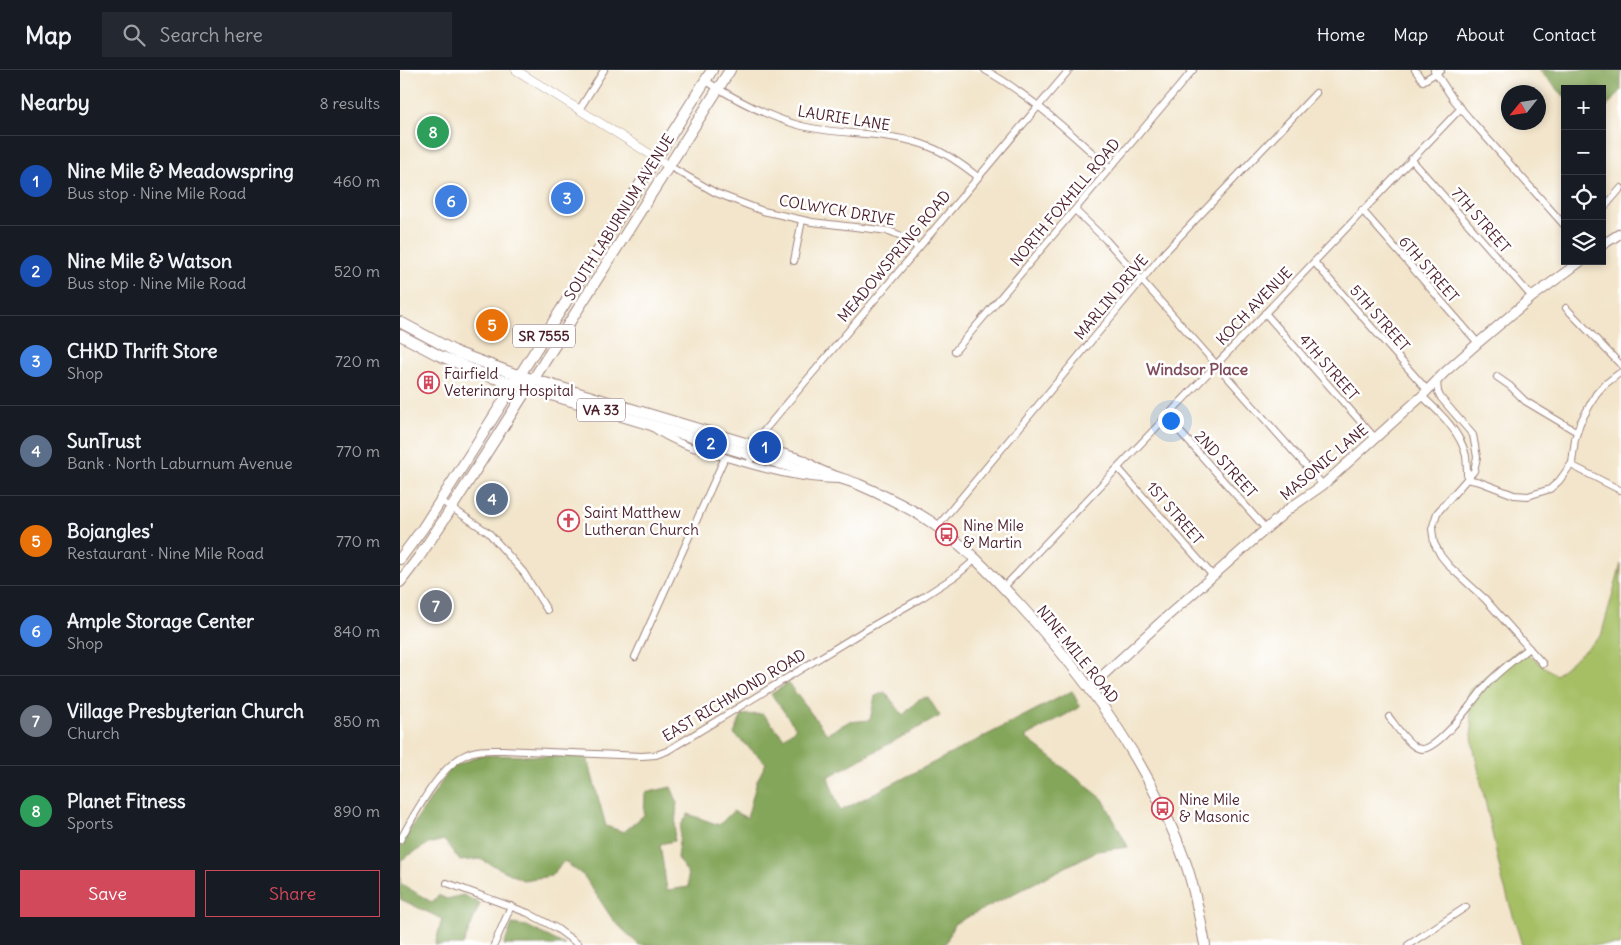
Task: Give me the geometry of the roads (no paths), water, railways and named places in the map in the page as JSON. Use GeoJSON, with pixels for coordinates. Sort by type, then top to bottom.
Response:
{"type":"FeatureCollection","features":[{"type":"Feature","properties":{"kind":"main road","name":"SOUTH LABURNUM AVENUE"},"geometry":{"type":"LineString","coordinates":[[400,559],[517,380],[712,70]]}},
{"type":"Feature","properties":{"kind":"main road","name":"SOUTH LABURNUM AVENUE"},"geometry":{"type":"LineString","coordinates":[[400,582],[452,507],[730,70]]}},
{"type":"Feature","properties":{"kind":"main road"},"geometry":{"type":"LineString","coordinates":[[1606,242],[1621,233]]}},
{"type":"Feature","properties":{"kind":"main road"},"geometry":{"type":"LineString","coordinates":[[594,285],[593,275],[600,265],[600,258],[596,253]]}},
{"type":"Feature","properties":{"kind":"main road","name":"MASONIC LANE"},"geometry":{"type":"LineString","coordinates":[[1090,688],[1290,508],[1323,485],[1425,394],[1478,343],[1532,297],[1575,265]]}},
{"type":"Feature","properties":{"kind":"main road","name":"NINE MILE ROAD"},"geometry":{"type":"LineString","coordinates":[[400,322],[458,353],[517,380]]}},
{"type":"Feature","properties":{"kind":"main road","name":"NINE MILE ROAD"},"geometry":{"type":"LineString","coordinates":[[400,335],[461,366],[517,380],[752,454]]}},
{"type":"Feature","properties":{"kind":"main road","name":"NINE MILE ROAD"},"geometry":{"type":"LineString","coordinates":[[530,384],[646,423],[752,454],[802,460],[821,471],[893,500],[937,527],[976,559],[1034,620],[1090,688],[1126,742],[1163,808],[1186,865],[1195,896],[1205,945]]}},
{"type":"Feature","properties":{"kind":"street","name":"COLWYCK DRIVE"},"geometry":{"type":"LineString","coordinates":[[516,70],[697,183],[736,202],[802,220],[889,231],[904,237],[918,248]]}},
{"type":"Feature","properties":{"kind":"street"},"geometry":{"type":"LineString","coordinates":[[579,110],[604,70]]}},
{"type":"Feature","properties":{"kind":"street"},"geometry":{"type":"LineString","coordinates":[[985,70],[1015,89],[1038,107],[1110,168]]}},
{"type":"Feature","properties":{"kind":"street","name":"MEADOWSPRING ROAD"},"geometry":{"type":"LineString","coordinates":[[752,454],[757,439],[1069,70]]}},
{"type":"Feature","properties":{"kind":"street","name":"NORTH FOXHILL ROAD"},"geometry":{"type":"LineString","coordinates":[[955,351],[1193,70]]}},
{"type":"Feature","properties":{"kind":"street"},"geometry":{"type":"LineString","coordinates":[[1416,72],[1423,81],[1437,71],[1461,108],[1561,221]]}},
{"type":"Feature","properties":{"kind":"street","name":"LAURIE LANE"},"geometry":{"type":"LineString","coordinates":[[706,81],[758,111],[801,126],[921,144],[946,154],[978,177]]}},
{"type":"Feature","properties":{"kind":"street","name":"MARLIN DRIVE"},"geometry":{"type":"LineString","coordinates":[[937,527],[1141,281],[1316,92]]}},
{"type":"Feature","properties":{"kind":"street","name":"KOCH AVENUE"},"geometry":{"type":"LineString","coordinates":[[1003,588],[1461,108]]}},
{"type":"Feature","properties":{"kind":"street","name":"7TH STREET"},"geometry":{"type":"LineString","coordinates":[[1411,159],[1532,297]]}},
{"type":"Feature","properties":{"kind":"street"},"geometry":{"type":"LineString","coordinates":[[1606,205],[1621,188]]}},
{"type":"Feature","properties":{"kind":"street"},"geometry":{"type":"LineString","coordinates":[[1075,210],[1106,240],[1323,485]]}},
{"type":"Feature","properties":{"kind":"street","name":"6TH STREET"},"geometry":{"type":"LineString","coordinates":[[1362,210],[1478,343]]}},
{"type":"Feature","properties":{"kind":"street"},"geometry":{"type":"LineString","coordinates":[[794,261],[802,220]]}},
{"type":"Feature","properties":{"kind":"street","name":"5TH STREET"},"geometry":{"type":"LineString","coordinates":[[1314,262],[1425,394],[1451,428],[1462,444],[1466,455],[1467,479]]}},
{"type":"Feature","properties":{"kind":"street"},"geometry":{"type":"LineString","coordinates":[[1566,308],[1621,365]]}},
{"type":"Feature","properties":{"kind":"street","name":"4TH STREET"},"geometry":{"type":"LineString","coordinates":[[1265,313],[1375,438]]}},
{"type":"Feature","properties":{"kind":"street"},"geometry":{"type":"LineString","coordinates":[[1467,479],[1480,482],[1504,493],[1528,496],[1543,492],[1556,484],[1571,465],[1577,432],[1596,394],[1604,384],[1621,372]]}},
{"type":"Feature","properties":{"kind":"street"},"geometry":{"type":"LineString","coordinates":[[1497,377],[1510,386],[1525,401],[1577,432]]}},
{"type":"Feature","properties":{"kind":"street"},"geometry":{"type":"LineString","coordinates":[[1437,381],[1438,392],[1441,398],[1471,431],[1475,439],[1477,457],[1476,467],[1437,513],[1432,529],[1434,543],[1440,556],[1485,599],[1543,664]]}},
{"type":"Feature","properties":{"kind":"street","name":"2ND STREET"},"geometry":{"type":"LineString","coordinates":[[1167,416],[1266,529]]}},
{"type":"Feature","properties":{"kind":"street"},"geometry":{"type":"LineString","coordinates":[[646,423],[674,441],[725,457],[752,454],[808,479],[847,480]]}},
{"type":"Feature","properties":{"kind":"street"},"geometry":{"type":"LineString","coordinates":[[634,657],[725,457]]}},
{"type":"Feature","properties":{"kind":"street"},"geometry":{"type":"LineString","coordinates":[[1571,465],[1620,490]]}},
{"type":"Feature","properties":{"kind":"street","name":"1ST STREET"},"geometry":{"type":"LineString","coordinates":[[1118,468],[1213,576]]}},
{"type":"Feature","properties":{"kind":"street"},"geometry":{"type":"LineString","coordinates":[[440,500],[489,533],[524,573],[547,610]]}},
{"type":"Feature","properties":{"kind":"street","name":"EAST RICHMOND ROAD"},"geometry":{"type":"LineString","coordinates":[[400,840],[438,779],[453,762],[465,754],[495,750],[642,756],[661,754],[691,738],[862,632],[923,597],[957,575],[976,559]]}},
{"type":"Feature","properties":{"kind":"street"},"geometry":{"type":"LineString","coordinates":[[1390,717],[1414,746],[1422,749],[1429,748],[1447,732],[1489,682],[1529,648]]}},
{"type":"Feature","properties":{"kind":"street"},"geometry":{"type":"LineString","coordinates":[[447,884],[511,906],[542,920],[579,945]]}},
{"type":"Feature","properties":{"kind":"street"},"geometry":{"type":"LineString","coordinates":[[494,945],[511,906]]}},
{"type":"Feature","properties":{"kind":"street"},"geometry":{"type":"LineString","coordinates":[[1408,945],[1466,907]]}},
{"type":"Feature","properties":{"kind":"place","name":"Planet Fitness"},"geometry":{"type":"Point","coordinates":[433,132]}},
{"type":"Feature","properties":{"kind":"place","name":"CHKD Thrift Store"},"geometry":{"type":"Point","coordinates":[567,198]}},
{"type":"Feature","properties":{"kind":"place","name":"Ample Storage Center"},"geometry":{"type":"Point","coordinates":[451,201]}},
{"type":"Feature","properties":{"kind":"place","name":"Bojangles'"},"geometry":{"type":"Point","coordinates":[492,325]}},
{"type":"Feature","properties":{"kind":"place","name":"Fairfield Veterinary Hospital"},"geometry":{"type":"Point","coordinates":[428,382]}},
{"type":"Feature","properties":{"kind":"place","name":"Nine Mile & Watson"},"geometry":{"type":"Point","coordinates":[711,443]}},
{"type":"Feature","properties":{"kind":"place","name":"Nine Mile & Meadowspring"},"geometry":{"type":"Point","coordinates":[765,447]}},
{"type":"Feature","properties":{"kind":"place","name":"SunTrust"},"geometry":{"type":"Point","coordinates":[492,499]}},
{"type":"Feature","properties":{"kind":"place","name":"Saint Matthew Lutheran Church"},"geometry":{"type":"Point","coordinates":[568,521]}},
{"type":"Feature","properties":{"kind":"place","name":"Nine Mile & Martin"},"geometry":{"type":"Point","coordinates":[947,534]}},
{"type":"Feature","properties":{"kind":"place","name":"Village Presbyterian Church"},"geometry":{"type":"Point","coordinates":[436,606]}},
{"type":"Feature","properties":{"kind":"place","name":"Nine Mile & Masonic"},"geometry":{"type":"Point","coordinates":[1163,808]}},
{"type":"Feature","properties":{"kind":"district","name":"Windsor Place"},"geometry":{"type":"Point","coordinates":[1197,369]}}]}
